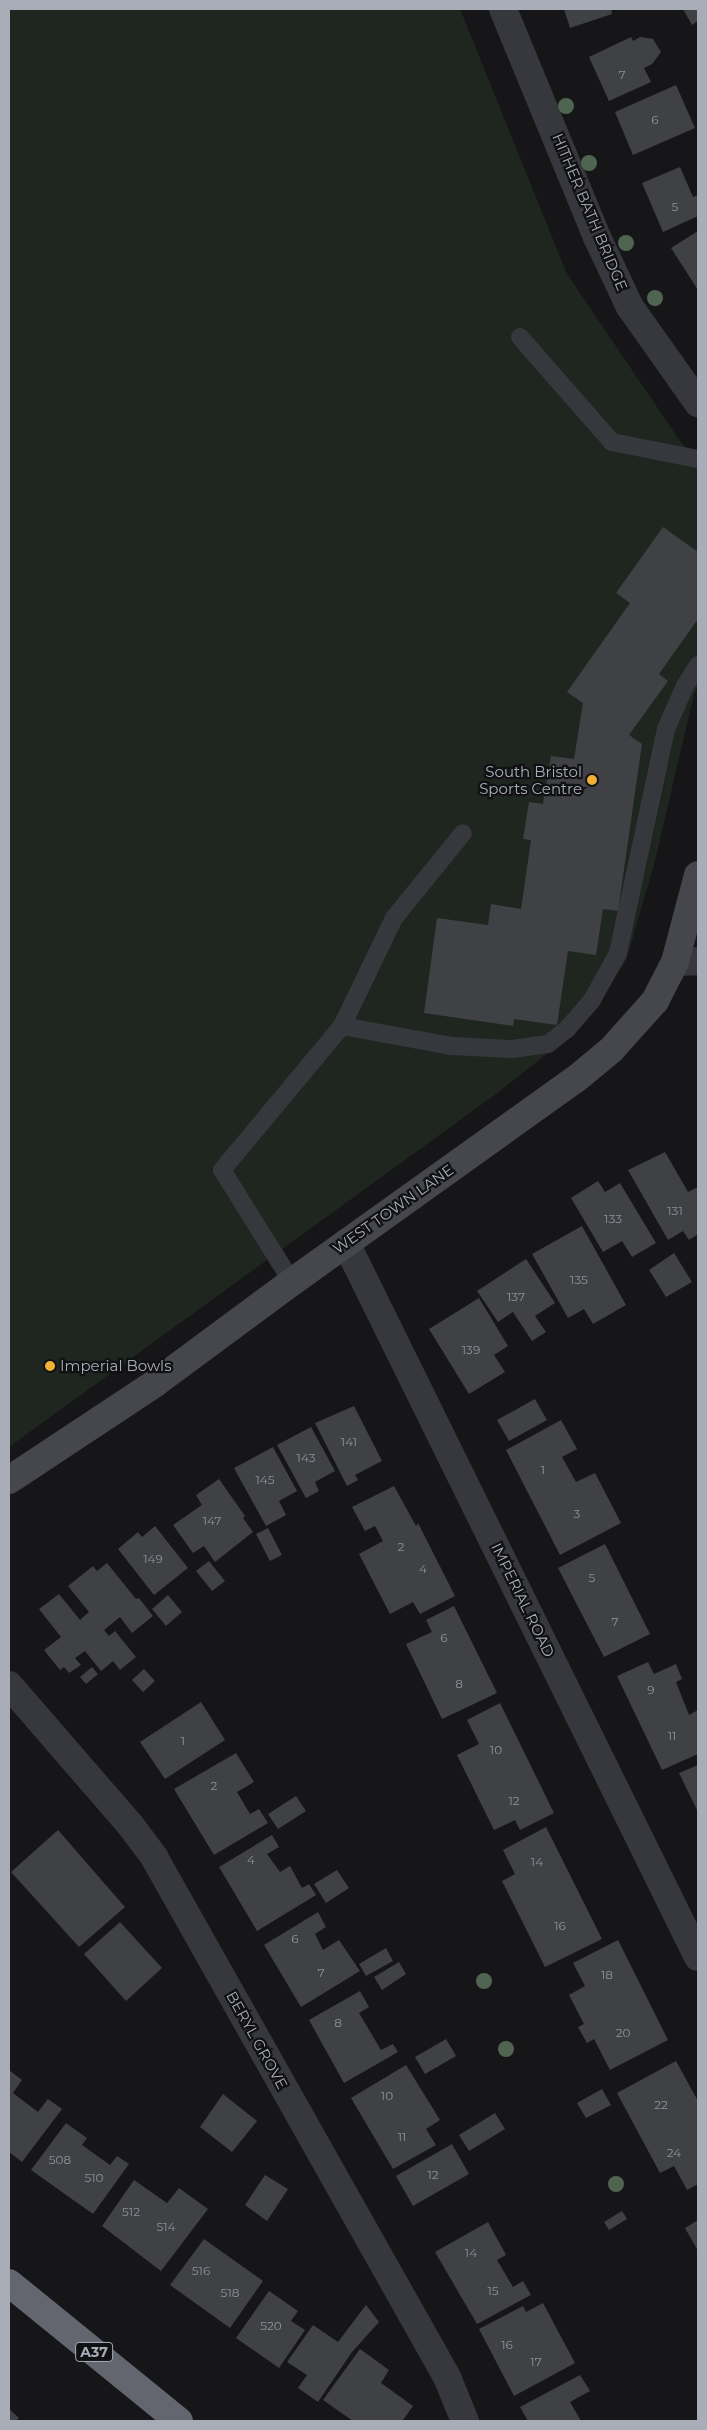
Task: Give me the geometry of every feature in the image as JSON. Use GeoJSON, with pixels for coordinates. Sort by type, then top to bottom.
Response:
{"type":"FeatureCollection","features":[{"type":"Feature","properties":{"kind":"highway","name":"A37"},"geometry":{"type":"LineString","coordinates":[[9,2283],[180,2421]]}},
{"type":"Feature","properties":{"kind":"main road","name":"WEST TOWN LANE"},"geometry":{"type":"LineString","coordinates":[[9,1480],[154,1384],[292,1282],[576,1079],[611,1050],[687,962],[698,878]]}},
{"type":"Feature","properties":{"kind":"street","name":"HITHER BATH BRIDGE"},"geometry":{"type":"LineString","coordinates":[[503,9],[597,237],[630,307],[698,403]]}},
{"type":"Feature","properties":{"kind":"street","name":"IMPERIAL ROAD"},"geometry":{"type":"LineString","coordinates":[[346,1243],[698,1957]]}},
{"type":"Feature","properties":{"kind":"street","name":"BERYL GROVE"},"geometry":{"type":"LineString","coordinates":[[9,1686],[131,1826],[154,1857],[447,2377],[465,2421]]}},
{"type":"Feature","properties":{"kind":"lane"},"geometry":{"type":"LineString","coordinates":[[520,337],[612,442],[698,459]]}},
{"type":"Feature","properties":{"kind":"lane"},"geometry":{"type":"LineString","coordinates":[[342,1026],[452,1046],[512,1049],[548,1044],[568,1029],[592,1000],[618,953],[666,729],[685,686],[698,665]]}},
{"type":"Feature","properties":{"kind":"lane"},"geometry":{"type":"LineString","coordinates":[[292,1282],[222,1170],[342,1026],[394,918],[462,833]]}},
{"type":"Feature","properties":{"kind":"shaded area","name":"South Bristol Sports Centre"},"geometry":{"type":"Polygon","coordinates":[[[9,9],[460,9],[567,274],[678,438],[698,463],[698,687],[694,694],[655,861],[626,961],[581,1027],[496,1094],[9,1447],[9,9]]]}},
{"type":"Feature","properties":{"kind":"building"},"geometry":{"type":"Polygon","coordinates":[[[564,9],[611,9],[612,14],[570,28],[564,9]]]}},
{"type":"Feature","properties":{"kind":"building"},"geometry":{"type":"Polygon","coordinates":[[[683,9],[698,9],[698,21],[692,25],[683,9]]]}},
{"type":"Feature","properties":{"kind":"building"},"geometry":{"type":"Polygon","coordinates":[[[631,37],[633,41],[640,37],[653,39],[661,52],[652,64],[644,68],[651,82],[609,101],[589,57],[631,37]]]}},
{"type":"Feature","properties":{"kind":"building"},"geometry":{"type":"Polygon","coordinates":[[[676,85],[695,128],[633,155],[615,112],[676,85]]]}},
{"type":"Feature","properties":{"kind":"building"},"geometry":{"type":"Polygon","coordinates":[[[680,167],[693,197],[698,195],[698,216],[663,232],[642,183],[680,167]]]}},
{"type":"Feature","properties":{"kind":"building"},"geometry":{"type":"Polygon","coordinates":[[[698,231],[698,290],[671,248],[698,231]]]}},
{"type":"Feature","properties":{"kind":"building","name":"South Bristol Sports Centre"},"geometry":{"type":"Polygon","coordinates":[[[663,527],[698,552],[698,619],[659,674],[668,681],[629,735],[642,744],[618,911],[603,909],[596,955],[568,951],[557,1025],[514,1019],[513,1026],[424,1013],[437,918],[488,925],[491,904],[521,909],[531,840],[523,839],[529,802],[543,804],[551,756],[574,759],[583,703],[567,692],[630,603],[616,593],[663,527]]]}},
{"type":"Feature","properties":{"kind":"building"},"geometry":{"type":"Polygon","coordinates":[[[665,1152],[688,1192],[698,1187],[698,1234],[689,1240],[683,1231],[668,1240],[628,1170],[665,1152]]]}},
{"type":"Feature","properties":{"kind":"building"},"geometry":{"type":"Polygon","coordinates":[[[598,1181],[605,1192],[620,1183],[656,1243],[632,1257],[622,1241],[603,1252],[571,1198],[598,1181]]]}},
{"type":"Feature","properties":{"kind":"building"},"geometry":{"type":"Polygon","coordinates":[[[582,1226],[626,1305],[593,1324],[584,1309],[568,1318],[532,1254],[582,1226]]]}},
{"type":"Feature","properties":{"kind":"building"},"geometry":{"type":"Polygon","coordinates":[[[674,1253],[692,1282],[666,1297],[649,1270],[674,1253]]]}},
{"type":"Feature","properties":{"kind":"building"},"geometry":{"type":"Polygon","coordinates":[[[526,1259],[555,1303],[535,1316],[546,1332],[532,1341],[513,1312],[498,1322],[477,1291],[526,1259]]]}},
{"type":"Feature","properties":{"kind":"building"},"geometry":{"type":"Polygon","coordinates":[[[479,1298],[508,1346],[494,1355],[505,1372],[469,1394],[429,1329],[479,1298]]]}},
{"type":"Feature","properties":{"kind":"building"},"geometry":{"type":"Polygon","coordinates":[[[535,1399],[547,1420],[509,1441],[497,1420],[535,1399]]]}},
{"type":"Feature","properties":{"kind":"building"},"geometry":{"type":"Polygon","coordinates":[[[354,1406],[382,1461],[355,1475],[358,1480],[347,1486],[315,1423],[354,1406]]]}},
{"type":"Feature","properties":{"kind":"building"},"geometry":{"type":"Polygon","coordinates":[[[561,1420],[577,1449],[562,1457],[576,1482],[595,1473],[621,1523],[560,1555],[506,1450],[561,1420]]]}},
{"type":"Feature","properties":{"kind":"building"},"geometry":{"type":"Polygon","coordinates":[[[311,1427],[335,1471],[315,1482],[319,1491],[306,1498],[277,1445],[311,1427]]]}},
{"type":"Feature","properties":{"kind":"building"},"geometry":{"type":"Polygon","coordinates":[[[273,1447],[297,1491],[279,1501],[286,1515],[266,1526],[234,1468],[273,1447]]]}},
{"type":"Feature","properties":{"kind":"building"},"geometry":{"type":"Polygon","coordinates":[[[219,1479],[245,1516],[243,1518],[253,1532],[215,1562],[204,1546],[193,1553],[173,1525],[202,1505],[196,1495],[219,1479]]]}},
{"type":"Feature","properties":{"kind":"building"},"geometry":{"type":"Polygon","coordinates":[[[394,1486],[416,1526],[418,1523],[455,1596],[420,1614],[413,1602],[390,1614],[359,1554],[383,1541],[375,1526],[365,1531],[352,1507],[394,1486]]]}},
{"type":"Feature","properties":{"kind":"building"},"geometry":{"type":"Polygon","coordinates":[[[155,1526],[188,1568],[154,1595],[118,1549],[138,1532],[142,1537],[155,1526]]]}},
{"type":"Feature","properties":{"kind":"building"},"geometry":{"type":"Polygon","coordinates":[[[268,1528],[282,1555],[270,1561],[256,1534],[268,1528]]]}},
{"type":"Feature","properties":{"kind":"building"},"geometry":{"type":"Polygon","coordinates":[[[605,1544],[650,1634],[604,1657],[558,1568],[605,1544]]]}},
{"type":"Feature","properties":{"kind":"building"},"geometry":{"type":"Polygon","coordinates":[[[209,1561],[225,1581],[212,1591],[196,1571],[209,1561]]]}},
{"type":"Feature","properties":{"kind":"building"},"geometry":{"type":"Polygon","coordinates":[[[107,1563],[136,1599],[139,1598],[153,1616],[132,1633],[120,1617],[104,1630],[109,1636],[115,1631],[136,1657],[120,1670],[113,1661],[101,1671],[85,1651],[75,1658],[81,1665],[69,1673],[64,1667],[60,1670],[44,1650],[61,1637],[39,1609],[59,1594],[80,1620],[89,1612],[68,1586],[93,1566],[97,1571],[107,1563]]]}},
{"type":"Feature","properties":{"kind":"building"},"geometry":{"type":"Polygon","coordinates":[[[168,1595],[182,1612],[166,1626],[152,1609],[168,1595]]]}},
{"type":"Feature","properties":{"kind":"building"},"geometry":{"type":"Polygon","coordinates":[[[454,1606],[497,1693],[442,1719],[406,1644],[432,1632],[426,1620],[454,1606]]]}},
{"type":"Feature","properties":{"kind":"building"},"geometry":{"type":"Polygon","coordinates":[[[648,1662],[654,1674],[676,1664],[682,1679],[676,1682],[689,1715],[698,1710],[698,1754],[662,1770],[617,1676],[648,1662]]]}},
{"type":"Feature","properties":{"kind":"building"},"geometry":{"type":"Polygon","coordinates":[[[92,1667],[98,1674],[86,1684],[80,1677],[92,1667]]]}},
{"type":"Feature","properties":{"kind":"building"},"geometry":{"type":"Polygon","coordinates":[[[144,1669],[155,1681],[143,1692],[132,1680],[144,1669]]]}},
{"type":"Feature","properties":{"kind":"building"},"geometry":{"type":"Polygon","coordinates":[[[201,1702],[225,1740],[165,1779],[140,1742],[201,1702]]]}},
{"type":"Feature","properties":{"kind":"building"},"geometry":{"type":"Polygon","coordinates":[[[500,1703],[554,1813],[520,1830],[515,1820],[494,1830],[457,1755],[479,1744],[467,1720],[500,1703]]]}},
{"type":"Feature","properties":{"kind":"building"},"geometry":{"type":"Polygon","coordinates":[[[236,1753],[254,1782],[237,1792],[250,1814],[259,1809],[268,1823],[214,1855],[174,1789],[236,1753]]]}},
{"type":"Feature","properties":{"kind":"building"},"geometry":{"type":"Polygon","coordinates":[[[698,1765],[698,1812],[679,1773],[698,1765]]]}},
{"type":"Feature","properties":{"kind":"building"},"geometry":{"type":"Polygon","coordinates":[[[296,1796],[306,1811],[278,1829],[268,1814],[296,1796]]]}},
{"type":"Feature","properties":{"kind":"building"},"geometry":{"type":"Polygon","coordinates":[[[546,1827],[602,1939],[545,1967],[502,1881],[515,1874],[503,1850],[546,1827]]]}},
{"type":"Feature","properties":{"kind":"building"},"geometry":{"type":"Polygon","coordinates":[[[58,1830],[125,1907],[79,1947],[11,1872],[58,1830]]]}},
{"type":"Feature","properties":{"kind":"building"},"geometry":{"type":"Polygon","coordinates":[[[272,1835],[279,1847],[267,1854],[280,1872],[290,1866],[302,1888],[309,1884],[316,1895],[257,1931],[219,1867],[272,1835]]]}},
{"type":"Feature","properties":{"kind":"building"},"geometry":{"type":"Polygon","coordinates":[[[337,1870],[349,1888],[326,1903],[314,1884],[337,1870]]]}},
{"type":"Feature","properties":{"kind":"building"},"geometry":{"type":"Polygon","coordinates":[[[318,1912],[326,1927],[315,1934],[323,1950],[339,1940],[360,1971],[301,2007],[264,1945],[318,1912]]]}},
{"type":"Feature","properties":{"kind":"building"},"geometry":{"type":"Polygon","coordinates":[[[120,1922],[162,1968],[126,2001],[84,1954],[120,1922]]]}},
{"type":"Feature","properties":{"kind":"building"},"geometry":{"type":"Polygon","coordinates":[[[618,1940],[668,2040],[610,2070],[594,2039],[587,2043],[578,2027],[584,2024],[569,1995],[585,1986],[573,1963],[618,1940]]]}},
{"type":"Feature","properties":{"kind":"building"},"geometry":{"type":"Polygon","coordinates":[[[386,1948],[393,1961],[366,1976],[359,1964],[386,1948]]]}},
{"type":"Feature","properties":{"kind":"building"},"geometry":{"type":"Polygon","coordinates":[[[399,1962],[406,1974],[382,1990],[374,1977],[399,1962]]]}},
{"type":"Feature","properties":{"kind":"building"},"geometry":{"type":"Polygon","coordinates":[[[360,1991],[369,2007],[359,2013],[381,2050],[393,2044],[398,2052],[344,2083],[309,2020],[360,1991]]]}},
{"type":"Feature","properties":{"kind":"building"},"geometry":{"type":"Polygon","coordinates":[[[446,2039],[456,2056],[425,2074],[415,2057],[446,2039]]]}},
{"type":"Feature","properties":{"kind":"building"},"geometry":{"type":"Polygon","coordinates":[[[676,2061],[698,2101],[698,2184],[687,2190],[674,2166],[660,2173],[617,2093],[676,2061]]]}},
{"type":"Feature","properties":{"kind":"building"},"geometry":{"type":"Polygon","coordinates":[[[406,2065],[440,2120],[426,2129],[436,2145],[393,2169],[351,2098],[406,2065]]]}},
{"type":"Feature","properties":{"kind":"building"},"geometry":{"type":"Polygon","coordinates":[[[9,2070],[22,2080],[13,2093],[38,2112],[48,2099],[62,2109],[22,2162],[9,2152],[9,2070]]]}},
{"type":"Feature","properties":{"kind":"building"},"geometry":{"type":"Polygon","coordinates":[[[602,2089],[611,2105],[586,2118],[577,2103],[602,2089]]]}},
{"type":"Feature","properties":{"kind":"building"},"geometry":{"type":"Polygon","coordinates":[[[223,2094],[257,2121],[232,2152],[200,2127],[223,2094]]]}},
{"type":"Feature","properties":{"kind":"building"},"geometry":{"type":"Polygon","coordinates":[[[495,2113],[505,2129],[469,2151],[459,2135],[495,2113]]]}},
{"type":"Feature","properties":{"kind":"building"},"geometry":{"type":"Polygon","coordinates":[[[66,2123],[87,2138],[82,2145],[110,2165],[117,2156],[129,2164],[93,2214],[31,2170],[66,2123]]]}},
{"type":"Feature","properties":{"kind":"building"},"geometry":{"type":"Polygon","coordinates":[[[452,2144],[469,2174],[413,2206],[396,2176],[452,2144]]]}},
{"type":"Feature","properties":{"kind":"building"},"geometry":{"type":"Polygon","coordinates":[[[265,2175],[288,2189],[267,2221],[245,2205],[265,2175]]]}},
{"type":"Feature","properties":{"kind":"building"},"geometry":{"type":"Polygon","coordinates":[[[134,2180],[167,2203],[179,2188],[208,2209],[161,2271],[102,2226],[134,2180]]]}},
{"type":"Feature","properties":{"kind":"building"},"geometry":{"type":"Polygon","coordinates":[[[622,2211],[627,2219],[609,2230],[604,2222],[622,2211]]]}},
{"type":"Feature","properties":{"kind":"building"},"geometry":{"type":"Polygon","coordinates":[[[698,2220],[698,2251],[685,2228],[698,2220]]]}},
{"type":"Feature","properties":{"kind":"building"},"geometry":{"type":"Polygon","coordinates":[[[488,2222],[506,2255],[497,2260],[513,2287],[523,2281],[531,2295],[477,2324],[435,2252],[488,2222]]]}},
{"type":"Feature","properties":{"kind":"building"},"geometry":{"type":"Polygon","coordinates":[[[204,2239],[263,2281],[230,2328],[170,2285],[204,2239]]]}},
{"type":"Feature","properties":{"kind":"building"},"geometry":{"type":"Polygon","coordinates":[[[269,2291],[298,2311],[291,2321],[305,2330],[279,2368],[236,2338],[269,2291]]]}},
{"type":"Feature","properties":{"kind":"building"},"geometry":{"type":"Polygon","coordinates":[[[543,2303],[575,2363],[514,2396],[479,2329],[523,2306],[526,2312],[543,2303]]]}},
{"type":"Feature","properties":{"kind":"building"},"geometry":{"type":"Polygon","coordinates":[[[366,2305],[379,2322],[352,2352],[318,2402],[298,2388],[307,2375],[287,2362],[313,2325],[338,2342],[366,2305]]]}},
{"type":"Feature","properties":{"kind":"building"},"geometry":{"type":"Polygon","coordinates":[[[360,2349],[389,2370],[381,2383],[413,2406],[404,2421],[353,2421],[323,2400],[360,2349]]]}},
{"type":"Feature","properties":{"kind":"building"},"geometry":{"type":"Polygon","coordinates":[[[580,2375],[590,2391],[570,2402],[581,2421],[528,2421],[520,2407],[580,2375]]]}},
{"type":"Feature","properties":{"kind":"building"},"geometry":{"type":"Polygon","coordinates":[[[9,2409],[19,2418],[16,2421],[9,2421],[9,2409]]]}},
{"type":"Feature","properties":{"kind":"place","name":"South Bristol Sports Centre"},"geometry":{"type":"Point","coordinates":[592,780]}},
{"type":"Feature","properties":{"kind":"place","name":"Imperial Bowls"},"geometry":{"type":"Point","coordinates":[50,1366]}}]}
